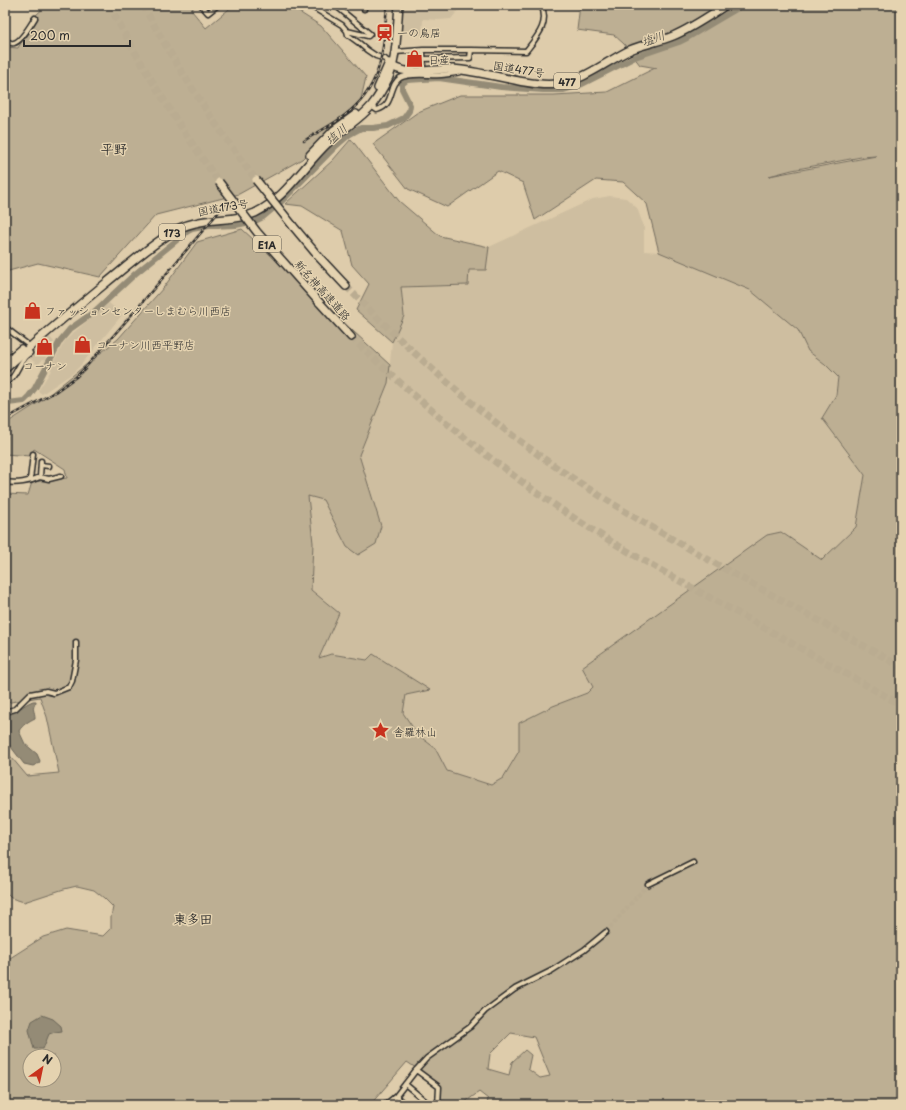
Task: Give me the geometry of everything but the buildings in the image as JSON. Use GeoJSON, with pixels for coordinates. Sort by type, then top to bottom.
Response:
{"type":"FeatureCollection","features":[{"type":"Feature","properties":{"kind":"highway","name":"国道173号"},"geometry":{"type":"LineString","coordinates":[[5,363],[139,256],[168,235],[184,226],[196,222],[232,218],[254,213],[269,204],[328,143],[340,132],[351,125],[371,106],[381,93],[390,75],[395,5]]}},
{"type":"Feature","properties":{"kind":"highway","name":"国道173号"},"geometry":{"type":"LineString","coordinates":[[5,369],[27,346],[158,237],[178,224],[195,218],[232,215],[247,211],[262,204],[273,195],[289,180],[334,130],[354,116],[367,104],[376,92],[395,52],[399,5]]}},
{"type":"Feature","properties":{"kind":"highway","name":"国道477号"},"geometry":{"type":"LineString","coordinates":[[390,64],[404,71],[464,70],[540,84],[556,84],[576,79],[595,71],[632,49],[674,36],[726,5]]}},
{"type":"Feature","properties":{"kind":"highway","name":"新名神高速道路"},"geometry":{"type":"LineString","coordinates":[[256,180],[318,256],[346,286]]}},
{"type":"Feature","properties":{"kind":"highway","name":"新名神高速道路"},"geometry":{"type":"LineString","coordinates":[[219,182],[257,232],[351,337]]}},
{"type":"Feature","properties":{"kind":"street"},"geometry":{"type":"LineString","coordinates":[[201,5],[208,13],[218,5]]}},
{"type":"Feature","properties":{"kind":"street"},"geometry":{"type":"LineString","coordinates":[[309,5],[342,25],[347,31],[348,35],[366,50],[385,59],[390,64]]}},
{"type":"Feature","properties":{"kind":"street"},"geometry":{"type":"LineString","coordinates":[[335,5],[370,34],[368,36],[347,31]]}},
{"type":"Feature","properties":{"kind":"street"},"geometry":{"type":"LineString","coordinates":[[395,52],[423,50],[526,51],[540,32],[543,25],[544,11],[541,5]]}},
{"type":"Feature","properties":{"kind":"street"},"geometry":{"type":"LineString","coordinates":[[5,40],[12,44],[15,43],[26,33],[35,18]]}},
{"type":"Feature","properties":{"kind":"street"},"geometry":{"type":"LineString","coordinates":[[423,50],[423,71]]}},
{"type":"Feature","properties":{"kind":"street"},"geometry":{"type":"LineString","coordinates":[[423,59],[470,58],[471,50]]}},
{"type":"Feature","properties":{"kind":"street"},"geometry":{"type":"LineString","coordinates":[[371,106],[377,110],[384,107],[388,102],[394,86],[400,78],[416,75],[441,75],[457,73],[464,70]]}},
{"type":"Feature","properties":{"kind":"street"},"geometry":{"type":"LineString","coordinates":[[5,383],[14,376],[22,361],[30,352],[27,346],[6,328]]}},
{"type":"Feature","properties":{"kind":"street"},"geometry":{"type":"LineString","coordinates":[[30,480],[33,454]]}},
{"type":"Feature","properties":{"kind":"street"},"geometry":{"type":"LineString","coordinates":[[40,477],[41,463],[49,466]]}},
{"type":"Feature","properties":{"kind":"street"},"geometry":{"type":"LineString","coordinates":[[5,482],[11,483],[40,477],[49,479],[61,476]]}},
{"type":"Feature","properties":{"kind":"street"},"geometry":{"type":"LineString","coordinates":[[5,712],[15,709],[30,694],[46,691],[54,693],[69,687],[72,681],[76,660],[76,642]]}},
{"type":"Feature","properties":{"kind":"street"},"geometry":{"type":"LineString","coordinates":[[648,884],[693,862]]}},
{"type":"Feature","properties":{"kind":"street"},"geometry":{"type":"LineString","coordinates":[[385,1105],[396,1096],[427,1058],[470,1027],[485,1011],[515,989],[551,971],[584,950],[606,932]]}},
{"type":"Feature","properties":{"kind":"street"},"geometry":{"type":"LineString","coordinates":[[416,1070],[439,1087],[438,1105]]}},
{"type":"Feature","properties":{"kind":"street"},"geometry":{"type":"LineString","coordinates":[[405,1084],[430,1105]]}},
{"type":"Feature","properties":{"kind":"street"},"geometry":{"type":"LineString","coordinates":[[396,1096],[405,1105]]}},
{"type":"Feature","properties":{"kind":"shaded area"},"geometry":{"type":"Polygon","coordinates":[[[47,5],[194,5],[192,11],[206,28],[234,5],[288,5],[321,26],[366,77],[361,99],[302,159],[239,194],[156,215],[100,277],[38,263],[5,272],[5,47],[18,48],[36,15],[47,5]]]}},
{"type":"Feature","properties":{"kind":"shaded area"},"geometry":{"type":"Polygon","coordinates":[[[403,5],[459,5],[459,9],[451,19],[423,19],[422,35],[401,32],[403,5]]]}},
{"type":"Feature","properties":{"kind":"shaded area"},"geometry":{"type":"Polygon","coordinates":[[[580,5],[901,5],[901,1105],[487,1105],[488,1099],[479,1092],[461,1105],[458,1105],[441,1100],[440,1084],[407,1062],[370,1105],[5,1105],[5,959],[10,958],[43,937],[66,930],[103,936],[111,928],[113,907],[94,890],[77,886],[24,902],[11,898],[5,892],[5,755],[7,752],[27,776],[59,773],[47,717],[40,697],[5,703],[5,494],[28,495],[32,482],[67,478],[65,469],[34,449],[30,456],[5,454],[7,437],[5,436],[5,424],[41,401],[118,339],[164,287],[197,242],[242,229],[390,365],[388,383],[359,455],[381,526],[376,544],[358,555],[347,547],[323,500],[308,496],[313,543],[311,590],[339,613],[319,658],[331,654],[367,660],[373,654],[430,690],[406,695],[403,713],[418,735],[435,748],[447,771],[491,785],[503,778],[519,751],[519,723],[553,706],[587,693],[593,687],[582,667],[767,535],[781,532],[822,560],[856,527],[865,475],[822,418],[836,395],[838,377],[825,364],[808,351],[798,330],[750,290],[659,252],[647,204],[623,182],[596,180],[535,220],[523,183],[498,171],[447,207],[408,189],[373,144],[418,112],[460,95],[554,95],[607,92],[657,68],[640,65],[624,44],[614,35],[577,30],[580,5]],[[876,156],[861,157],[792,170],[769,176],[876,156]],[[511,1033],[490,1054],[488,1069],[509,1075],[512,1062],[525,1050],[531,1055],[528,1069],[540,1078],[550,1076],[534,1037],[511,1033]]]}},
{"type":"Feature","properties":{"kind":"shaded area"},"geometry":{"type":"Polygon","coordinates":[[[351,139],[399,201],[440,236],[489,247],[486,270],[469,270],[468,285],[401,287],[404,316],[392,342],[356,310],[369,284],[352,265],[343,231],[302,206],[285,204],[333,160],[351,139]]]}},
{"type":"Feature","properties":{"kind":"shaded area"},"geometry":{"type":"Polygon","coordinates":[[[610,196],[626,198],[637,208],[644,227],[644,251],[659,252],[750,290],[798,330],[808,351],[825,364],[838,377],[836,395],[822,418],[865,475],[856,527],[822,561],[781,532],[767,535],[583,667],[593,688],[587,693],[553,706],[519,723],[519,751],[503,778],[491,785],[447,771],[435,748],[418,735],[403,713],[405,695],[429,689],[367,660],[331,654],[318,659],[339,613],[311,590],[313,543],[308,496],[323,500],[347,547],[381,526],[359,455],[388,383],[392,342],[404,315],[401,287],[468,285],[469,270],[486,269],[489,247],[593,199],[610,196]]]}},
{"type":"Feature","properties":{"kind":"shaded area"},"geometry":{"type":"Polygon","coordinates":[[[109,303],[122,315],[73,373],[42,394],[38,391],[50,372],[53,363],[65,341],[109,303]]]}},
{"type":"Feature","properties":{"kind":"shaded area"},"geometry":{"type":"Polygon","coordinates":[[[49,336],[54,342],[46,356],[45,361],[42,360],[38,365],[28,357],[36,347],[49,336]]]}},
{"type":"Feature","properties":{"kind":"shaded area"},"geometry":{"type":"Polygon","coordinates":[[[33,701],[36,701],[33,708],[35,718],[24,725],[19,731],[25,744],[37,754],[40,761],[33,766],[24,764],[5,740],[5,716],[33,701]]]}},
{"type":"Feature","properties":{"kind":"shaded area"},"geometry":{"type":"Polygon","coordinates":[[[42,1015],[53,1019],[61,1026],[62,1031],[49,1034],[43,1048],[34,1048],[29,1030],[32,1021],[42,1015]]]}},
{"type":"Feature","properties":{"kind":"waterway","name":"塩川"},"geometry":{"type":"LineString","coordinates":[[5,405],[8,403],[24,401],[29,396],[35,388],[60,341],[70,329],[94,312],[135,274],[188,231],[209,226],[236,225],[255,221],[263,217],[281,202],[336,146],[350,134],[361,128],[388,126],[404,118],[409,111],[410,105],[402,89],[402,84],[407,80],[439,78],[501,87],[563,90],[580,85],[635,57],[679,42],[743,5]]}},
{"type":"Feature","properties":{"kind":"tunnel"},"geometry":{"type":"LineString","coordinates":[[109,5],[134,51],[161,95],[219,182]]}},
{"type":"Feature","properties":{"kind":"tunnel"},"geometry":{"type":"LineString","coordinates":[[143,5],[196,94],[225,138],[256,180]]}},
{"type":"Feature","properties":{"kind":"tunnel"},"geometry":{"type":"LineString","coordinates":[[346,286],[416,355],[466,398],[517,439],[567,475],[667,536],[901,667]]}},
{"type":"Feature","properties":{"kind":"tunnel"},"geometry":{"type":"LineString","coordinates":[[351,337],[429,408],[511,474],[568,514],[642,560],[901,705]]}},
{"type":"Feature","properties":{"kind":"tunnel"},"geometry":{"type":"LineString","coordinates":[[606,932],[648,884]]}},
{"type":"Feature","properties":{"kind":"railway"},"geometry":{"type":"LineString","coordinates":[[304,141],[345,115],[358,104],[367,92],[379,66],[387,5]]}},
{"type":"Feature","properties":{"kind":"railway"},"geometry":{"type":"LineString","coordinates":[[5,419],[55,392],[76,377],[134,312],[227,202]]}},
{"type":"Feature","properties":{"kind":"place","name":"一の鳥居"},"geometry":{"type":"Point","coordinates":[384,32]}},
{"type":"Feature","properties":{"kind":"place","name":"日産"},"geometry":{"type":"Point","coordinates":[415,59]}},
{"type":"Feature","properties":{"kind":"place","name":"ファッションセンターしまむら川西店"},"geometry":{"type":"Point","coordinates":[32,310]}},
{"type":"Feature","properties":{"kind":"place","name":"コーナン川西平野店"},"geometry":{"type":"Point","coordinates":[83,344]}},
{"type":"Feature","properties":{"kind":"place","name":"コーナン"},"geometry":{"type":"Point","coordinates":[45,347]}},
{"type":"Feature","properties":{"kind":"place","name":"舎羅林山"},"geometry":{"type":"Point","coordinates":[380,731]}},
{"type":"Feature","properties":{"kind":"district","name":"平野"},"geometry":{"type":"Point","coordinates":[114,148]}},
{"type":"Feature","properties":{"kind":"district","name":"東多田"},"geometry":{"type":"Point","coordinates":[193,918]}}]}
